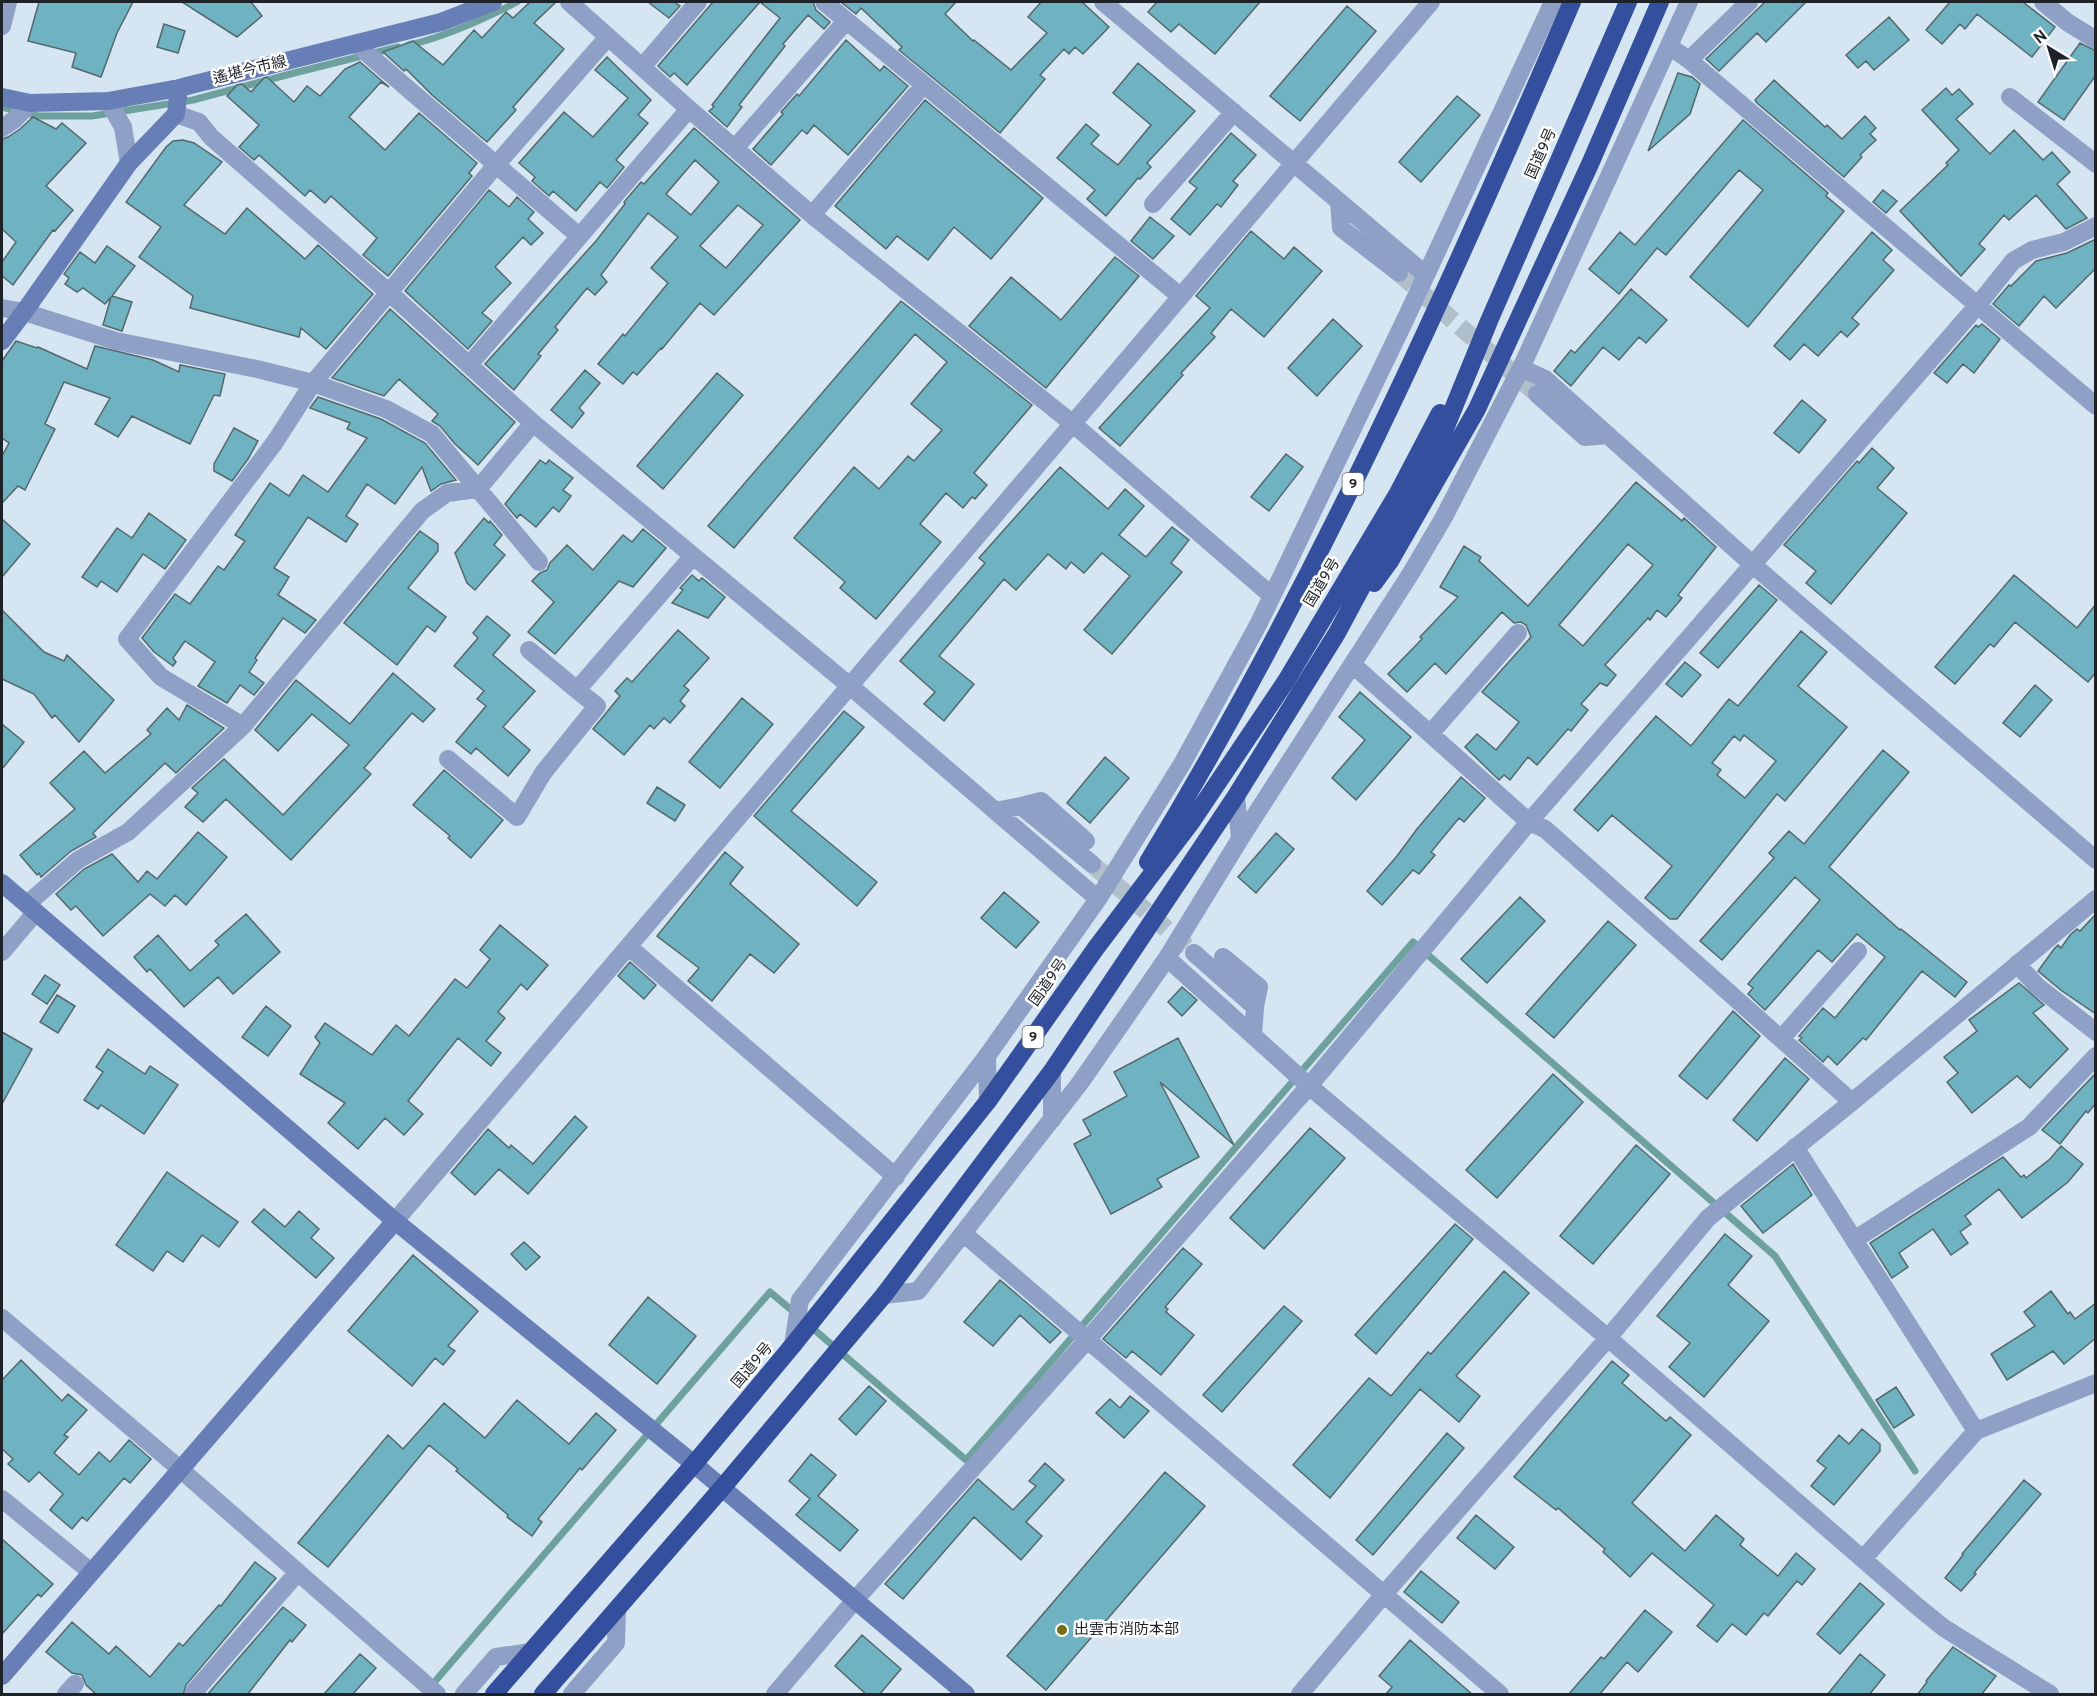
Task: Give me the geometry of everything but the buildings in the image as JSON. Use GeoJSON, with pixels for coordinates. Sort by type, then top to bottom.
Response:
{"type":"FeatureCollection","features":[{"type":"Feature","properties":{"kind":"highway","name":"9"},"geometry":{"type":"LineString","coordinates":[[1096,948],[1192,789],[1258,669],[1355,480],[1489,195],[1572,2]]}},
{"type":"Feature","properties":{"kind":"highway","name":"国道9号"},"geometry":{"type":"LineString","coordinates":[[543,1695],[722,1488],[884,1295],[1052,1071],[1236,796],[1337,633],[1440,441],[1489,321],[1628,2]]}},
{"type":"Feature","properties":{"kind":"highway","name":"9"},"geometry":{"type":"LineString","coordinates":[[1337,633],[1390,561],[1477,409],[1590,164],[1660,2]]}},
{"type":"Feature","properties":{"kind":"highway","name":"国道9号"},"geometry":{"type":"LineString","coordinates":[[494,1695],[694,1464],[793,1345],[988,1101],[1096,948],[1192,821],[1286,681],[1398,493],[1489,321]]}},
{"type":"Feature","properties":{"kind":"street"},"geometry":{"type":"LineString","coordinates":[[2,26],[8,2]]}},
{"type":"Feature","properties":{"kind":"street","name":"遙堪今市線"},"geometry":{"type":"LineString","coordinates":[[2,97],[30,103],[108,101],[179,88],[441,22],[493,2]]}},
{"type":"Feature","properties":{"kind":"street"},"geometry":{"type":"LineString","coordinates":[[569,2],[812,215],[1072,423],[1272,596]]}},
{"type":"Feature","properties":{"kind":"street"},"geometry":{"type":"LineString","coordinates":[[643,66],[698,2]]}},
{"type":"Feature","properties":{"kind":"street"},"geometry":{"type":"LineString","coordinates":[[824,2],[1180,296]]}},
{"type":"Feature","properties":{"kind":"street"},"geometry":{"type":"LineString","coordinates":[[1103,2],[1426,275]]}},
{"type":"Feature","properties":{"kind":"street"},"geometry":{"type":"LineString","coordinates":[[2,1676],[629,947],[1431,2]]}},
{"type":"Feature","properties":{"kind":"street"},"geometry":{"type":"LineString","coordinates":[[793,1345],[800,1300],[987,1056],[1098,899],[1182,764],[1272,596],[1347,442],[1553,2]]}},
{"type":"Feature","properties":{"kind":"street"},"geometry":{"type":"LineString","coordinates":[[884,1295],[918,1291],[1080,1083],[1167,958],[1240,839],[1353,665],[1444,517],[1521,368],[1689,2]]}},
{"type":"Feature","properties":{"kind":"street"},"geometry":{"type":"LineString","coordinates":[[1689,60],[1749,2]]}},
{"type":"Feature","properties":{"kind":"street"},"geometry":{"type":"LineString","coordinates":[[2043,2],[2067,22],[2096,40]]}},
{"type":"Feature","properties":{"kind":"street"},"geometry":{"type":"LineString","coordinates":[[736,147],[846,21]]}},
{"type":"Feature","properties":{"kind":"street"},"geometry":{"type":"LineString","coordinates":[[243,726],[161,677],[127,639],[275,442],[313,383],[496,165],[608,37]]}},
{"type":"Feature","properties":{"kind":"street"},"geometry":{"type":"LineString","coordinates":[[356,44],[579,236]]}},
{"type":"Feature","properties":{"kind":"street"},"geometry":{"type":"LineString","coordinates":[[1669,46],[1689,60],[2096,406]]}},
{"type":"Feature","properties":{"kind":"street"},"geometry":{"type":"LineString","coordinates":[[2,341],[129,163],[176,114],[179,88]]}},
{"type":"Feature","properties":{"kind":"street"},"geometry":{"type":"LineString","coordinates":[[812,215],[915,94]]}},
{"type":"Feature","properties":{"kind":"street"},"geometry":{"type":"LineString","coordinates":[[2010,97],[2096,164]]}},
{"type":"Feature","properties":{"kind":"street"},"geometry":{"type":"LineString","coordinates":[[108,101],[123,127],[129,163]]}},
{"type":"Feature","properties":{"kind":"street"},"geometry":{"type":"LineString","coordinates":[[2,128],[14,120],[30,103]]}},
{"type":"Feature","properties":{"kind":"street"},"geometry":{"type":"LineString","coordinates":[[469,365],[689,109]]}},
{"type":"Feature","properties":{"kind":"street"},"geometry":{"type":"LineString","coordinates":[[1153,204],[1234,112]]}},
{"type":"Feature","properties":{"kind":"street"},"geometry":{"type":"LineString","coordinates":[[176,114],[199,122],[211,137],[533,423],[850,686],[1098,899]]}},
{"type":"Feature","properties":{"kind":"street"},"geometry":{"type":"LineString","coordinates":[[1485,147],[1489,195]]}},
{"type":"Feature","properties":{"kind":"street"},"geometry":{"type":"LineString","coordinates":[[1590,164],[1597,203]]}},
{"type":"Feature","properties":{"kind":"street"},"geometry":{"type":"LineString","coordinates":[[1339,201],[1341,228],[1399,273]]}},
{"type":"Feature","properties":{"kind":"street"},"geometry":{"type":"LineString","coordinates":[[775,1695],[855,1600],[1088,1339],[1309,1086],[1529,822],[1977,306],[2013,261],[2032,250],[2064,242],[2096,226]]}},
{"type":"Feature","properties":{"kind":"street"},"geometry":{"type":"LineString","coordinates":[[2,308],[24,312],[116,341],[257,369],[313,383],[386,409],[432,434],[539,562]]}},
{"type":"Feature","properties":{"kind":"street"},"geometry":{"type":"LineString","coordinates":[[1521,368],[1545,380],[1752,564],[2096,860]]}},
{"type":"Feature","properties":{"kind":"street"},"geometry":{"type":"LineString","coordinates":[[1537,394],[1585,437],[1608,435]]}},
{"type":"Feature","properties":{"kind":"street"},"geometry":{"type":"LineString","coordinates":[[2,952],[31,908],[78,860],[128,832],[243,726],[422,510],[447,493],[478,489],[533,423]]}},
{"type":"Feature","properties":{"kind":"street"},"geometry":{"type":"LineString","coordinates":[[1347,442],[1355,480]]}},
{"type":"Feature","properties":{"kind":"street"},"geometry":{"type":"LineString","coordinates":[[1438,478],[1444,517]]}},
{"type":"Feature","properties":{"kind":"street"},"geometry":{"type":"LineString","coordinates":[[577,690],[693,556]]}},
{"type":"Feature","properties":{"kind":"street"},"geometry":{"type":"LineString","coordinates":[[1430,734],[1518,633]]}},
{"type":"Feature","properties":{"kind":"street"},"geometry":{"type":"LineString","coordinates":[[448,759],[517,817],[543,773],[597,706],[529,650]]}},
{"type":"Feature","properties":{"kind":"street"},"geometry":{"type":"LineString","coordinates":[[1353,665],[1529,822],[1545,829],[1852,1102]]}},
{"type":"Feature","properties":{"kind":"street"},"geometry":{"type":"LineString","coordinates":[[1236,796],[1240,839]]}},
{"type":"Feature","properties":{"kind":"street"},"geometry":{"type":"LineString","coordinates":[[995,811],[1041,801],[1086,841]]}},
{"type":"Feature","properties":{"kind":"street"},"geometry":{"type":"LineString","coordinates":[[1021,806],[1092,864]]}},
{"type":"Feature","properties":{"kind":"street"},"geometry":{"type":"LineString","coordinates":[[2,883],[395,1221],[694,1464],[966,1695]]}},
{"type":"Feature","properties":{"kind":"street"},"geometry":{"type":"LineString","coordinates":[[1300,1695],[1385,1593],[1608,1338],[1708,1218],[1852,1102],[2096,899]]}},
{"type":"Feature","properties":{"kind":"street"},"geometry":{"type":"LineString","coordinates":[[629,947],[896,1177]]}},
{"type":"Feature","properties":{"kind":"street"},"geometry":{"type":"LineString","coordinates":[[1781,1039],[1858,951]]}},
{"type":"Feature","properties":{"kind":"street"},"geometry":{"type":"LineString","coordinates":[[1194,953],[1256,1007]]}},
{"type":"Feature","properties":{"kind":"street"},"geometry":{"type":"LineString","coordinates":[[1223,957],[1259,987],[1253,1036]]}},
{"type":"Feature","properties":{"kind":"street"},"geometry":{"type":"LineString","coordinates":[[1167,958],[1309,1086],[1608,1338],[1944,1628],[2050,1695]]}},
{"type":"Feature","properties":{"kind":"street"},"geometry":{"type":"LineString","coordinates":[[2017,964],[2037,986],[2096,1032]]}},
{"type":"Feature","properties":{"kind":"street"},"geometry":{"type":"LineString","coordinates":[[987,1056],[988,1101]]}},
{"type":"Feature","properties":{"kind":"street"},"geometry":{"type":"LineString","coordinates":[[1854,1240],[2029,1127],[2096,1056]]}},
{"type":"Feature","properties":{"kind":"street"},"geometry":{"type":"LineString","coordinates":[[1052,1071],[1052,1120]]}},
{"type":"Feature","properties":{"kind":"street"},"geometry":{"type":"LineString","coordinates":[[1795,1147],[1976,1431]]}},
{"type":"Feature","properties":{"kind":"street"},"geometry":{"type":"LineString","coordinates":[[963,1233],[1385,1593],[1500,1695]]}},
{"type":"Feature","properties":{"kind":"street"},"geometry":{"type":"LineString","coordinates":[[2,1318],[180,1469],[437,1695]]}},
{"type":"Feature","properties":{"kind":"street"},"geometry":{"type":"LineString","coordinates":[[1863,1559],[1976,1431],[2096,1383]]}},
{"type":"Feature","properties":{"kind":"street"},"geometry":{"type":"LineString","coordinates":[[2,1499],[91,1572]]}},
{"type":"Feature","properties":{"kind":"street"},"geometry":{"type":"LineString","coordinates":[[194,1692],[298,1572]]}},
{"type":"Feature","properties":{"kind":"street"},"geometry":{"type":"LineString","coordinates":[[572,1695],[616,1643],[617,1610]]}},
{"type":"Feature","properties":{"kind":"street"},"geometry":{"type":"LineString","coordinates":[[464,1695],[496,1657],[530,1652]]}},
{"type":"Feature","properties":{"kind":"waterway"},"geometry":{"type":"LineString","coordinates":[[409,45],[464,27],[517,2]]}},
{"type":"Feature","properties":{"kind":"waterway"},"geometry":{"type":"LineString","coordinates":[[2,107],[38,116],[92,116],[193,100],[398,47]]}},
{"type":"Feature","properties":{"kind":"waterway"},"geometry":{"type":"LineString","coordinates":[[810,1326],[966,1460],[1413,942],[1775,1256],[1915,1471]]}},
{"type":"Feature","properties":{"kind":"waterway"},"geometry":{"type":"LineString","coordinates":[[431,1686],[770,1292],[795,1313]]}},
{"type":"Feature","properties":{"kind":"tunnel"},"geometry":{"type":"LineString","coordinates":[[1399,273],[1537,394]]}},
{"type":"Feature","properties":{"kind":"tunnel"},"geometry":{"type":"LineString","coordinates":[[1092,864],[1194,953]]}},
{"type":"Feature","properties":{"kind":"place","name":"出雲市消防本部"},"geometry":{"type":"Point","coordinates":[1062,1630]}}]}
